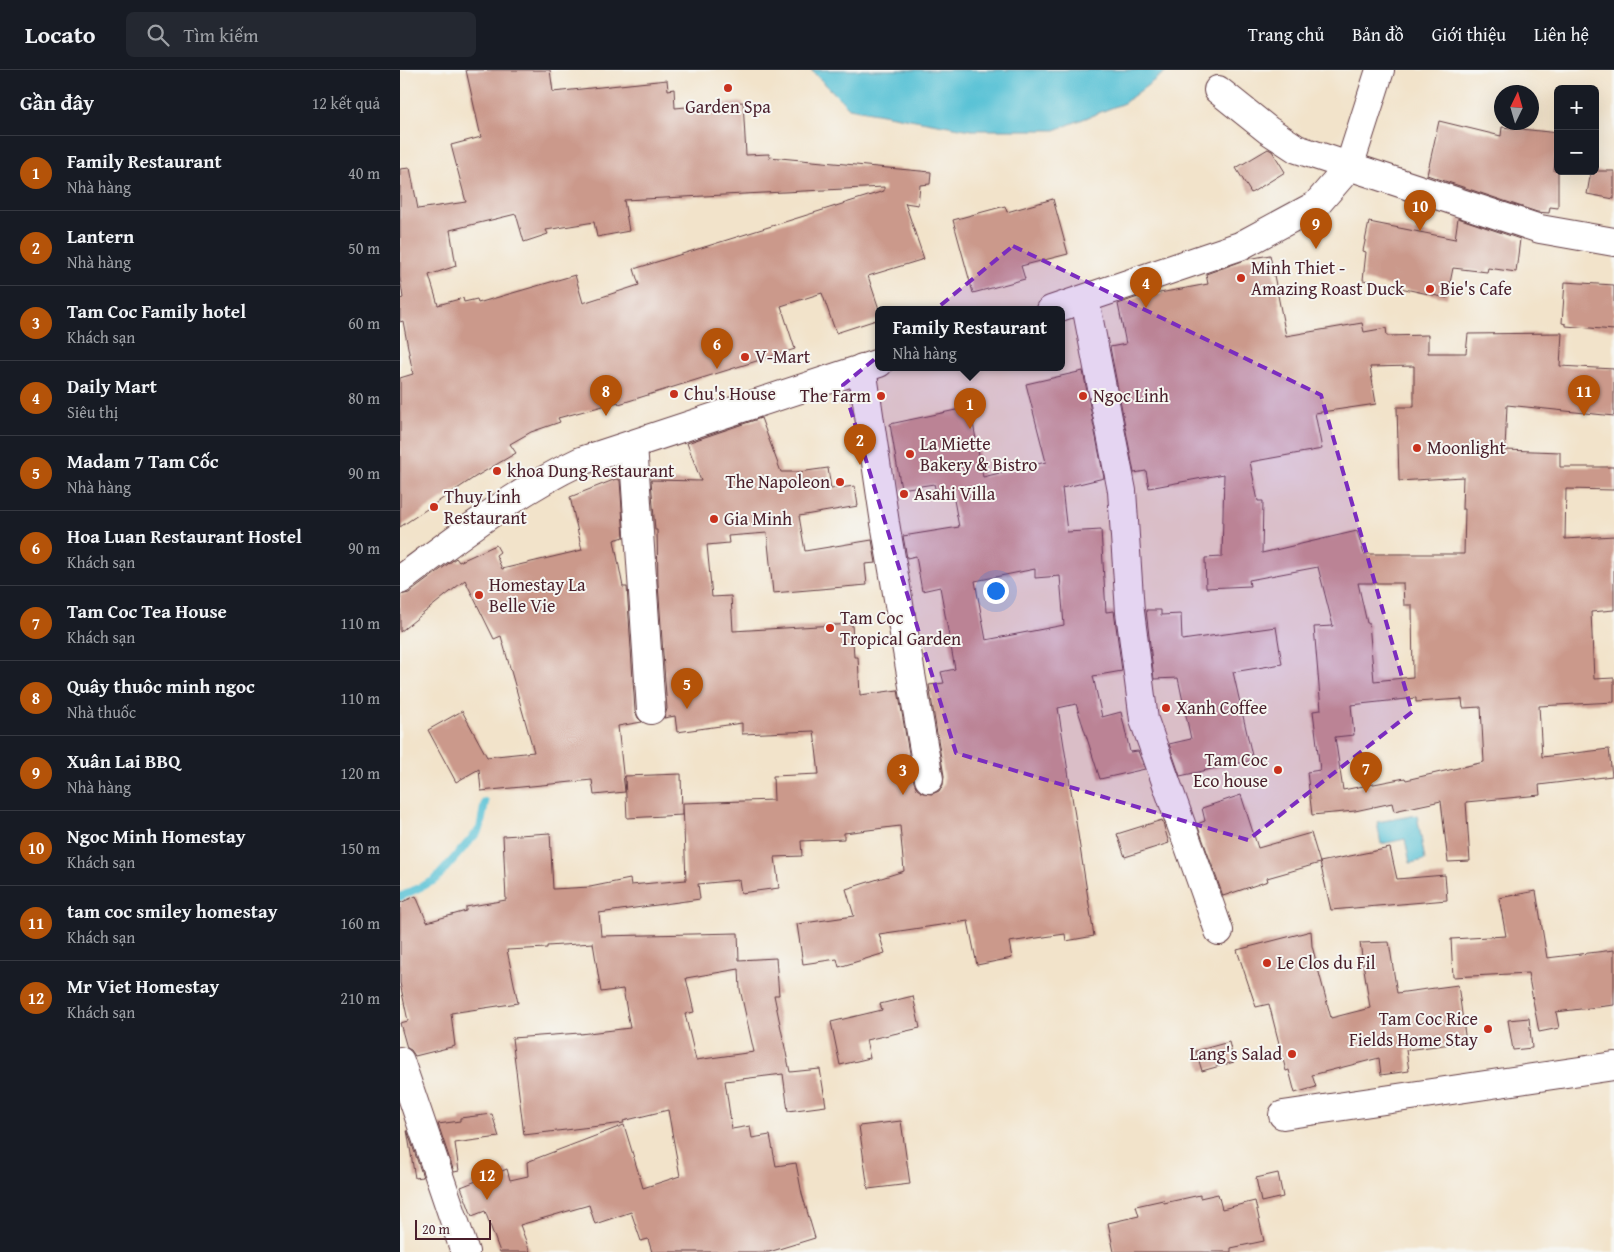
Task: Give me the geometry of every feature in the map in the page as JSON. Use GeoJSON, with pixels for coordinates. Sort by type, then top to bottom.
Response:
{"type":"FeatureCollection","features":[{"type":"Feature","properties":{"kind":"street"},"geometry":{"type":"LineString","coordinates":[[1065,306],[1240,246],[1316,205],[1349,167],[1380,70]]}},
{"type":"Feature","properties":{"kind":"street"},"geometry":{"type":"LineString","coordinates":[[1218,90],[1268,130],[1297,149],[1540,229],[1614,242]]}},
{"type":"Feature","properties":{"kind":"street"},"geometry":{"type":"LineString","coordinates":[[1085,300],[1122,491],[1130,612],[1144,720],[1219,931]]}},
{"type":"Feature","properties":{"kind":"street"},"geometry":{"type":"LineString","coordinates":[[400,580],[489,513],[555,473],[581,461],[871,366],[885,523],[929,779]]}},
{"type":"Feature","properties":{"kind":"street"},"geometry":{"type":"LineString","coordinates":[[633,444],[651,710]]}},
{"type":"Feature","properties":{"kind":"street"},"geometry":{"type":"LineString","coordinates":[[400,1061],[465,1252]]}},
{"type":"Feature","properties":{"kind":"street"},"geometry":{"type":"LineString","coordinates":[[1283,1116],[1614,1066]]}},
{"type":"Feature","properties":{"kind":"highlighted area"},"geometry":{"type":"Polygon","coordinates":[[[1013,246],[1321,395],[1412,712],[1248,840],[956,753],[843,385],[1013,246]]]}},
{"type":"Feature","properties":{"kind":"water"},"geometry":{"type":"Polygon","coordinates":[[[811,70],[1168,70],[1124,103],[1055,130],[971,130],[849,108],[811,70]]]}},
{"type":"Feature","properties":{"kind":"water"},"geometry":{"type":"Polygon","coordinates":[[[1417,815],[1425,860],[1410,863],[1405,839],[1381,844],[1377,822],[1417,815]]]}},
{"type":"Feature","properties":{"kind":"building"},"geometry":{"type":"Polygon","coordinates":[[[466,70],[550,70],[553,92],[667,80],[668,90],[674,89],[675,108],[743,102],[746,155],[769,154],[769,157],[931,172],[930,184],[920,185],[918,205],[905,203],[924,259],[868,276],[878,306],[875,306],[875,320],[836,333],[822,293],[781,306],[795,349],[619,404],[618,402],[558,418],[560,422],[531,432],[510,444],[516,453],[475,477],[400,527],[400,378],[413,374],[403,321],[400,322],[400,299],[403,298],[400,277],[400,169],[410,168],[418,209],[466,202],[451,145],[481,137],[466,70]],[[884,187],[624,200],[629,231],[597,237],[594,222],[546,230],[548,234],[524,242],[516,214],[450,230],[456,266],[429,275],[438,305],[463,298],[464,302],[477,299],[478,303],[575,275],[583,303],[639,285],[634,269],[884,191],[884,187]]]}},
{"type":"Feature","properties":{"kind":"building"},"geometry":{"type":"Polygon","coordinates":[[[1439,121],[1501,136],[1502,130],[1554,133],[1554,175],[1558,175],[1558,208],[1550,207],[1549,213],[1537,212],[1427,175],[1439,121]]]}},
{"type":"Feature","properties":{"kind":"building"},"geometry":{"type":"Polygon","coordinates":[[[1268,149],[1272,151],[1285,172],[1251,193],[1236,168],[1268,149]]]}},
{"type":"Feature","properties":{"kind":"building"},"geometry":{"type":"Polygon","coordinates":[[[1599,171],[1614,171],[1614,199],[1587,194],[1590,175],[1599,175],[1599,171]]]}},
{"type":"Feature","properties":{"kind":"building"},"geometry":{"type":"Polygon","coordinates":[[[1053,199],[1068,254],[1021,266],[1025,279],[973,293],[953,220],[1005,206],[1007,212],[1053,199]]]}},
{"type":"Feature","properties":{"kind":"building"},"geometry":{"type":"Polygon","coordinates":[[[1458,218],[1520,239],[1516,272],[1488,268],[1487,272],[1453,268],[1447,298],[1363,280],[1366,252],[1363,251],[1369,222],[1455,239],[1458,218]]]}},
{"type":"Feature","properties":{"kind":"building"},"geometry":{"type":"Polygon","coordinates":[[[1270,255],[1286,336],[1362,323],[1364,332],[1386,328],[1387,336],[1428,335],[1428,353],[1466,353],[1468,334],[1562,333],[1560,366],[1614,369],[1614,416],[1507,405],[1505,450],[1560,452],[1560,467],[1614,467],[1614,490],[1566,489],[1565,539],[1614,536],[1614,610],[1591,612],[1594,679],[1614,678],[1614,702],[1539,706],[1542,757],[1609,749],[1612,776],[1539,785],[1540,795],[1466,802],[1470,861],[1448,862],[1441,801],[1394,811],[1392,803],[1355,811],[1312,815],[1307,772],[1320,770],[1313,711],[1321,710],[1314,627],[1333,626],[1318,567],[1249,580],[1250,586],[1206,588],[1205,558],[1222,557],[1224,474],[1149,488],[1146,471],[1134,473],[1110,347],[1126,344],[1118,304],[1138,297],[1208,284],[1206,274],[1248,259],[1270,255]],[[1414,366],[1370,367],[1376,404],[1315,413],[1322,449],[1250,462],[1258,501],[1263,501],[1262,553],[1357,531],[1364,554],[1464,554],[1465,509],[1462,509],[1463,477],[1399,481],[1397,407],[1414,407],[1414,366]],[[1358,583],[1367,623],[1369,623],[1374,681],[1413,677],[1412,605],[1404,605],[1403,583],[1358,583]],[[1416,698],[1351,705],[1354,735],[1335,737],[1343,790],[1405,778],[1406,780],[1484,762],[1481,707],[1463,708],[1462,699],[1416,702],[1416,698]]]}},
{"type":"Feature","properties":{"kind":"building"},"geometry":{"type":"Polygon","coordinates":[[[1565,282],[1614,285],[1614,330],[1566,326],[1566,324],[1562,323],[1565,282]]]}},
{"type":"Feature","properties":{"kind":"building"},"geometry":{"type":"Polygon","coordinates":[[[1083,371],[1104,478],[1062,488],[1067,532],[1101,530],[1106,612],[1114,611],[1122,671],[1093,676],[1102,717],[1121,712],[1130,752],[1138,751],[1145,769],[1100,779],[1076,704],[1058,708],[1094,936],[1066,941],[1065,934],[1009,942],[1012,958],[977,965],[968,921],[879,934],[885,953],[839,967],[837,959],[803,964],[797,924],[854,916],[846,889],[904,871],[900,826],[844,833],[844,839],[801,841],[802,856],[775,857],[779,888],[741,893],[739,880],[698,884],[700,899],[599,913],[601,936],[738,933],[739,960],[776,958],[779,995],[774,995],[790,1072],[820,1069],[826,1106],[788,1111],[783,1074],[725,1081],[732,1129],[750,1126],[752,1138],[770,1135],[776,1166],[796,1163],[802,1194],[815,1238],[769,1252],[652,1252],[648,1239],[641,1241],[631,1212],[595,1224],[589,1205],[520,1225],[530,1252],[500,1252],[485,1211],[472,1216],[461,1187],[507,1169],[510,1180],[528,1176],[527,1162],[624,1125],[643,1188],[680,1176],[668,1110],[623,1121],[624,1123],[524,1135],[512,1038],[580,1034],[630,1028],[623,989],[601,992],[593,943],[507,950],[518,1003],[451,1013],[455,1046],[415,1056],[407,1048],[400,1023],[408,1021],[400,983],[400,903],[416,896],[427,922],[466,911],[466,907],[506,900],[503,836],[550,833],[553,889],[590,887],[630,879],[631,885],[686,880],[683,803],[774,800],[773,776],[819,774],[814,731],[742,734],[742,723],[677,732],[675,716],[664,718],[667,709],[658,584],[657,530],[655,530],[651,480],[701,481],[687,443],[761,418],[781,472],[799,472],[828,468],[831,489],[855,486],[858,506],[799,516],[805,551],[872,540],[876,563],[865,564],[867,585],[773,593],[767,533],[728,536],[729,543],[707,545],[712,597],[731,596],[733,631],[852,624],[854,657],[858,657],[860,695],[898,690],[914,782],[917,789],[923,793],[932,794],[939,791],[943,785],[944,776],[929,685],[944,683],[941,672],[955,669],[940,587],[922,591],[916,556],[907,558],[903,536],[959,527],[952,489],[936,492],[934,484],[901,489],[890,424],[970,407],[983,477],[1046,462],[1026,384],[1083,371]],[[1035,569],[975,581],[986,640],[1064,625],[1060,576],[1035,578],[1035,569]],[[739,969],[686,978],[694,1012],[685,1014],[696,1060],[754,1052],[740,989],[739,969]]]}},
{"type":"Feature","properties":{"kind":"building"},"geometry":{"type":"Polygon","coordinates":[[[616,479],[620,480],[624,537],[614,540],[623,587],[627,587],[635,711],[642,722],[618,726],[625,792],[594,795],[592,780],[481,791],[479,769],[456,782],[428,730],[462,711],[487,757],[534,752],[501,636],[494,639],[465,580],[400,632],[400,595],[409,593],[456,558],[459,562],[496,545],[500,552],[496,555],[502,569],[582,550],[570,497],[616,479]]]}},
{"type":"Feature","properties":{"kind":"building"},"geometry":{"type":"Polygon","coordinates":[[[1146,610],[1161,610],[1161,615],[1181,614],[1182,640],[1276,627],[1282,664],[1233,672],[1253,760],[1180,776],[1169,744],[1191,739],[1178,678],[1154,679],[1146,610]]]}},
{"type":"Feature","properties":{"kind":"building"},"geometry":{"type":"Polygon","coordinates":[[[681,774],[682,815],[627,818],[625,776],[681,774]]]}},
{"type":"Feature","properties":{"kind":"building"},"geometry":{"type":"Polygon","coordinates":[[[1241,795],[1258,848],[1311,833],[1320,863],[1267,878],[1268,881],[1223,896],[1197,824],[1205,821],[1202,808],[1241,795]]]}},
{"type":"Feature","properties":{"kind":"building"},"geometry":{"type":"Polygon","coordinates":[[[1162,820],[1169,843],[1125,857],[1117,834],[1162,820]]]}},
{"type":"Feature","properties":{"kind":"building"},"geometry":{"type":"Polygon","coordinates":[[[1390,848],[1397,879],[1445,875],[1447,900],[1331,910],[1320,862],[1390,848]]]}},
{"type":"Feature","properties":{"kind":"building"},"geometry":{"type":"Polygon","coordinates":[[[1536,891],[1547,958],[1614,950],[1614,1005],[1556,1012],[1559,1028],[1539,1032],[1528,973],[1453,977],[1451,939],[1506,936],[1499,898],[1536,891]]]}},
{"type":"Feature","properties":{"kind":"building"},"geometry":{"type":"Polygon","coordinates":[[[1311,931],[1312,946],[1331,1018],[1370,1008],[1360,943],[1389,942],[1397,993],[1458,985],[1466,1042],[1406,1050],[1409,1071],[1381,1075],[1379,1058],[1312,1075],[1316,1087],[1295,1093],[1289,1070],[1286,1071],[1269,1004],[1256,1007],[1237,950],[1311,931]]]}},
{"type":"Feature","properties":{"kind":"building"},"geometry":{"type":"Polygon","coordinates":[[[913,996],[920,1028],[866,1040],[870,1058],[840,1065],[831,1022],[882,1010],[880,1004],[913,996]]]}},
{"type":"Feature","properties":{"kind":"building"},"geometry":{"type":"Polygon","coordinates":[[[1529,1018],[1532,1048],[1513,1050],[1508,1020],[1529,1018]]]}},
{"type":"Feature","properties":{"kind":"building"},"geometry":{"type":"Polygon","coordinates":[[[1229,1042],[1234,1062],[1202,1071],[1196,1051],[1229,1042]]]}},
{"type":"Feature","properties":{"kind":"building"},"geometry":{"type":"Polygon","coordinates":[[[492,1114],[499,1137],[455,1143],[459,1171],[454,1172],[438,1124],[460,1121],[460,1118],[492,1114]]]}},
{"type":"Feature","properties":{"kind":"building"},"geometry":{"type":"Polygon","coordinates":[[[901,1121],[910,1184],[868,1189],[859,1126],[901,1121]]]}},
{"type":"Feature","properties":{"kind":"building"},"geometry":{"type":"Polygon","coordinates":[[[407,1130],[423,1177],[415,1178],[407,1130]]]}},
{"type":"Feature","properties":{"kind":"building"},"geometry":{"type":"Polygon","coordinates":[[[1278,1173],[1283,1197],[1261,1202],[1256,1178],[1278,1173]]]}},
{"type":"Feature","properties":{"kind":"building"},"geometry":{"type":"Polygon","coordinates":[[[1218,1194],[1222,1209],[1255,1201],[1264,1241],[1231,1248],[1231,1252],[1114,1252],[1108,1223],[1139,1216],[1136,1206],[1163,1200],[1164,1203],[1200,1195],[1200,1198],[1218,1194]]]}},
{"type":"Feature","properties":{"kind":"waterway"},"geometry":{"type":"LineString","coordinates":[[400,897],[435,880],[480,829],[485,802]]}},
{"type":"Feature","properties":{"kind":"place","name":"Garden Spa"},"geometry":{"type":"Point","coordinates":[728,88]}},
{"type":"Feature","properties":{"kind":"place","name":"Ngoc Minh Homestay"},"geometry":{"type":"Point","coordinates":[1420,231]}},
{"type":"Feature","properties":{"kind":"place","name":"Xuân Lai BBQ"},"geometry":{"type":"Point","coordinates":[1316,249]}},
{"type":"Feature","properties":{"kind":"place","name":"Minh Thiet - Amazing Roast Duck"},"geometry":{"type":"Point","coordinates":[1241,278]}},
{"type":"Feature","properties":{"kind":"place","name":"Bie's Cafe"},"geometry":{"type":"Point","coordinates":[1430,289]}},
{"type":"Feature","properties":{"kind":"place","name":"Daily Mart"},"geometry":{"type":"Point","coordinates":[1146,308]}},
{"type":"Feature","properties":{"kind":"place","name":"V-Mart"},"geometry":{"type":"Point","coordinates":[745,357]}},
{"type":"Feature","properties":{"kind":"place","name":"Hoa Luan Restaurant Hostel"},"geometry":{"type":"Point","coordinates":[717,369]}},
{"type":"Feature","properties":{"kind":"place","name":"Chu's House"},"geometry":{"type":"Point","coordinates":[674,394]}},
{"type":"Feature","properties":{"kind":"place","name":"The Farm"},"geometry":{"type":"Point","coordinates":[881,396]}},
{"type":"Feature","properties":{"kind":"place","name":"Ngoc Linh"},"geometry":{"type":"Point","coordinates":[1083,396]}},
{"type":"Feature","properties":{"kind":"place","name":"Quây thuôc minh ngoc"},"geometry":{"type":"Point","coordinates":[606,416]}},
{"type":"Feature","properties":{"kind":"place","name":"tam coc smiley homestay"},"geometry":{"type":"Point","coordinates":[1584,416]}},
{"type":"Feature","properties":{"kind":"place","name":"Family Restaurant"},"geometry":{"type":"Point","coordinates":[970,429]}},
{"type":"Feature","properties":{"kind":"place","name":"Moonlight"},"geometry":{"type":"Point","coordinates":[1417,448]}},
{"type":"Feature","properties":{"kind":"place","name":"La Miette Bakery & Bistro"},"geometry":{"type":"Point","coordinates":[910,454]}},
{"type":"Feature","properties":{"kind":"place","name":"Lantern"},"geometry":{"type":"Point","coordinates":[860,465]}},
{"type":"Feature","properties":{"kind":"place","name":"khoa Dung Restaurant"},"geometry":{"type":"Point","coordinates":[497,471]}},
{"type":"Feature","properties":{"kind":"place","name":"The Napoleon"},"geometry":{"type":"Point","coordinates":[840,482]}},
{"type":"Feature","properties":{"kind":"place","name":"Asahi Villa"},"geometry":{"type":"Point","coordinates":[904,494]}},
{"type":"Feature","properties":{"kind":"place","name":"Thuy Linh Restaurant"},"geometry":{"type":"Point","coordinates":[434,507]}},
{"type":"Feature","properties":{"kind":"place","name":"Gia Minh"},"geometry":{"type":"Point","coordinates":[714,519]}},
{"type":"Feature","properties":{"kind":"place","name":"Homestay La Belle Vie"},"geometry":{"type":"Point","coordinates":[479,595]}},
{"type":"Feature","properties":{"kind":"place","name":"Tam Coc Tropical Garden"},"geometry":{"type":"Point","coordinates":[830,628]}},
{"type":"Feature","properties":{"kind":"place","name":"Xanh Coffee"},"geometry":{"type":"Point","coordinates":[1166,708]}},
{"type":"Feature","properties":{"kind":"place","name":"Madam 7 Tam Cốc"},"geometry":{"type":"Point","coordinates":[687,709]}},
{"type":"Feature","properties":{"kind":"place","name":"Tam Coc Eco house"},"geometry":{"type":"Point","coordinates":[1278,770]}},
{"type":"Feature","properties":{"kind":"place","name":"Tam Coc Tea House"},"geometry":{"type":"Point","coordinates":[1366,793]}},
{"type":"Feature","properties":{"kind":"place","name":"Tam Coc Family hotel"},"geometry":{"type":"Point","coordinates":[903,795]}},
{"type":"Feature","properties":{"kind":"place","name":"Le Clos du Fil"},"geometry":{"type":"Point","coordinates":[1267,963]}},
{"type":"Feature","properties":{"kind":"place","name":"Tam Coc Rice Fields Home Stay"},"geometry":{"type":"Point","coordinates":[1488,1029]}},
{"type":"Feature","properties":{"kind":"place","name":"Lang's Salad"},"geometry":{"type":"Point","coordinates":[1292,1054]}},
{"type":"Feature","properties":{"kind":"place","name":"Mr Viet Homestay"},"geometry":{"type":"Point","coordinates":[487,1200]}}]}
